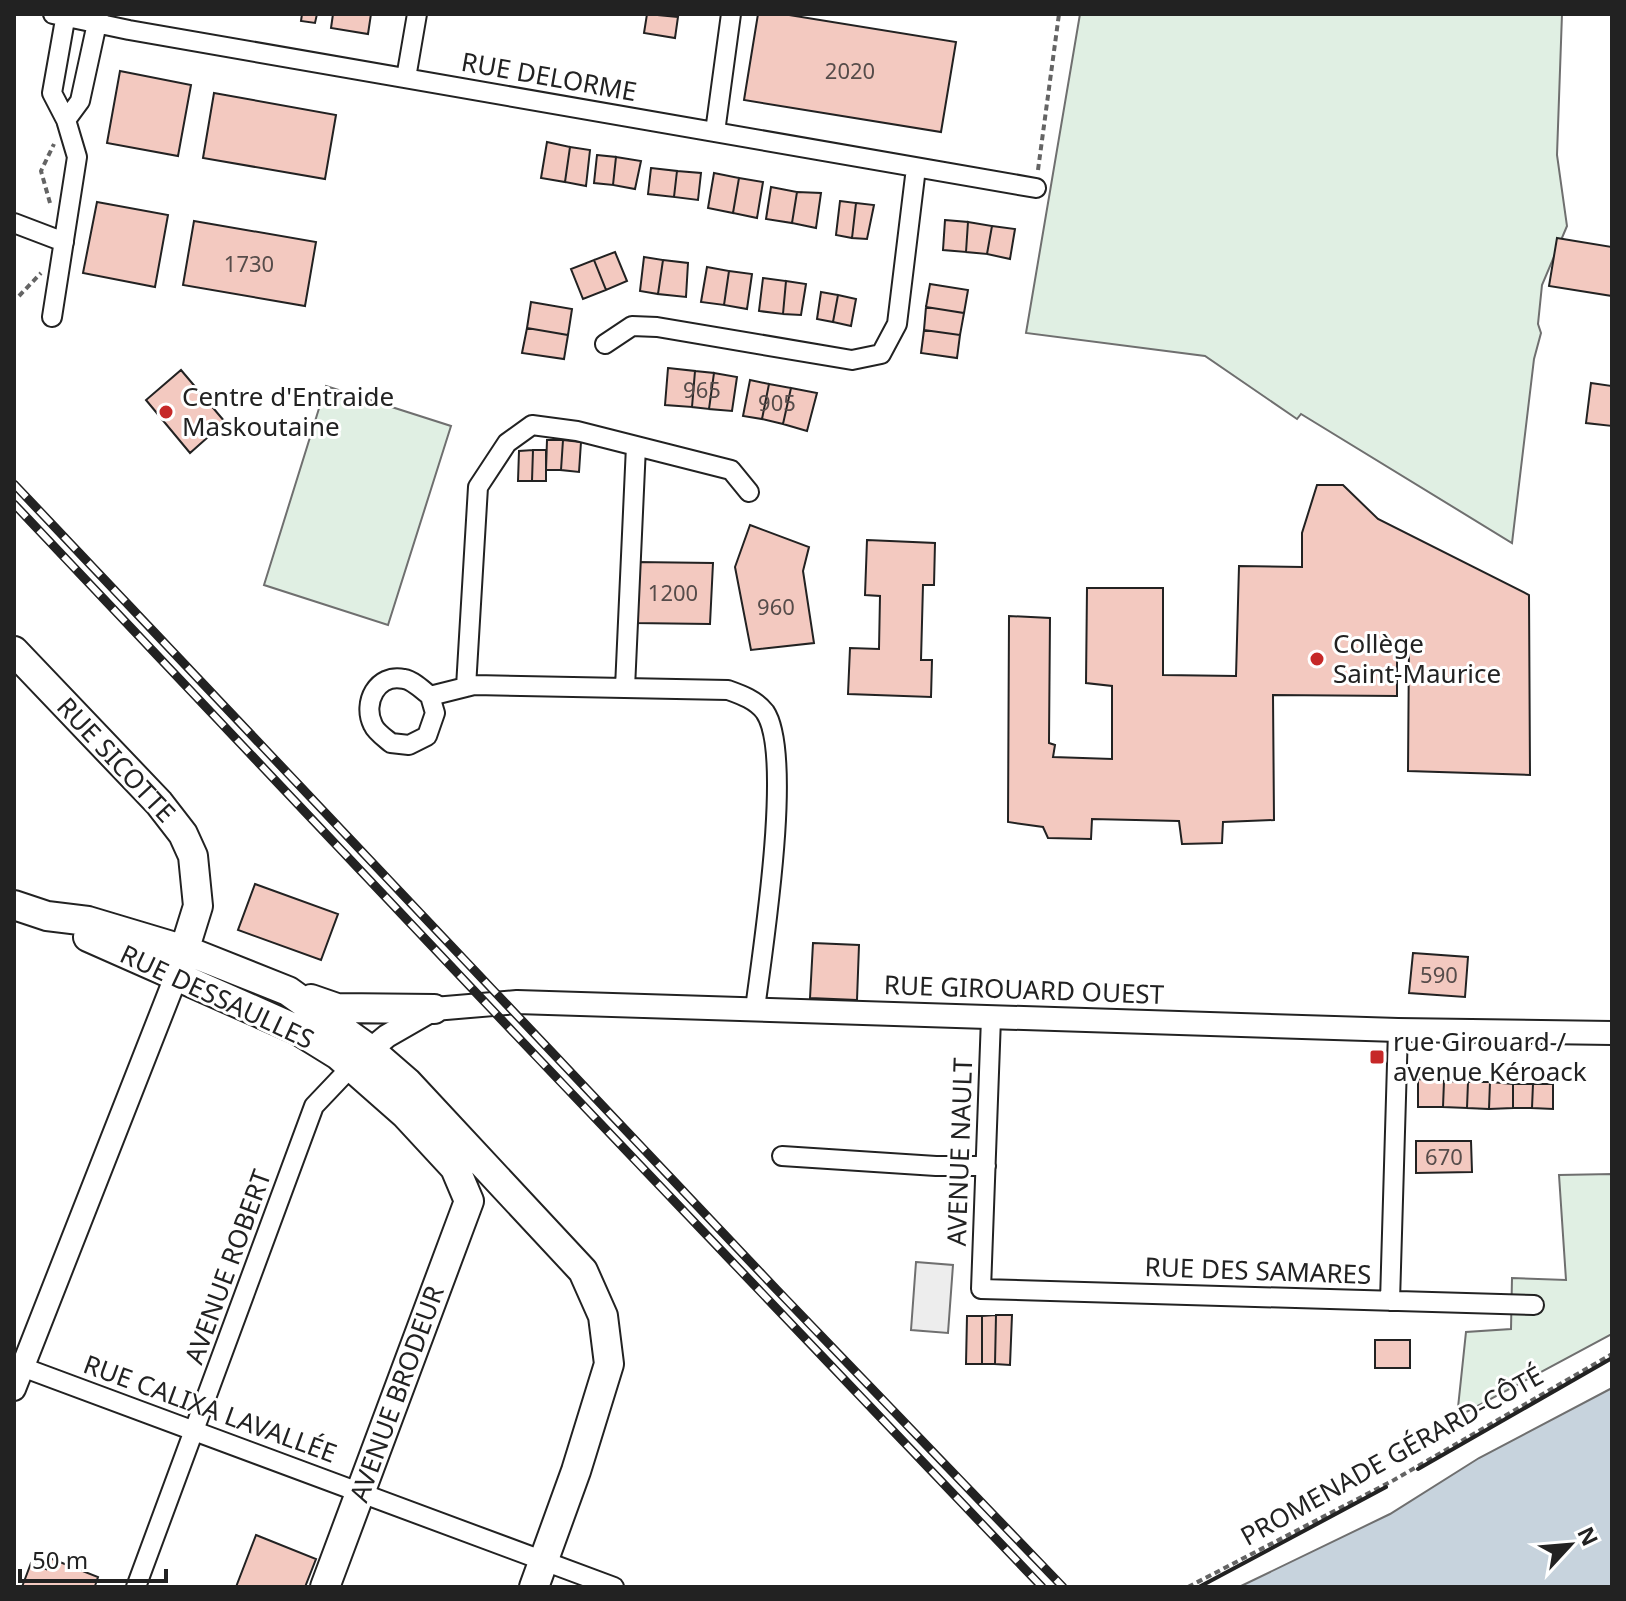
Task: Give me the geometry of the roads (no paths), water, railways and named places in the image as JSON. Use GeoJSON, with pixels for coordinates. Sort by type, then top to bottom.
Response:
{"type":"FeatureCollection","features":[{"type":"Feature","properties":{"kind":"main road","name":"RUE SICOTTE"},"geometry":{"type":"LineString","coordinates":[[14,651],[159,803],[183,834],[193,856],[198,906],[181,962]]}},
{"type":"Feature","properties":{"kind":"main road","name":"RUE DESSAULLES"},"geometry":{"type":"LineString","coordinates":[[14,905],[47,916],[88,921],[181,962],[296,1029],[407,1082],[583,1271],[603,1316],[609,1364],[576,1471],[539,1574]]}},
{"type":"Feature","properties":{"kind":"main road","name":"RUE DESSAULLES"},"geometry":{"type":"LineString","coordinates":[[181,962],[288,991],[360,1058],[405,1114],[455,1168],[469,1201]]}},
{"type":"Feature","properties":{"kind":"main road"},"geometry":{"type":"LineString","coordinates":[[288,991],[337,1008],[434,1009]]}},
{"type":"Feature","properties":{"kind":"main road"},"geometry":{"type":"LineString","coordinates":[[469,1201],[487,1192],[508,1192]]}},
{"type":"Feature","properties":{"kind":"main road","name":"AVENUE BRODEUR"},"geometry":{"type":"LineString","coordinates":[[325,1587],[469,1201]]}},
{"type":"Feature","properties":{"kind":"street"},"geometry":{"type":"LineString","coordinates":[[406,78],[417,14]]}},
{"type":"Feature","properties":{"kind":"street"},"geometry":{"type":"LineString","coordinates":[[715,132],[731,14]]}},
{"type":"Feature","properties":{"kind":"street"},"geometry":{"type":"LineString","coordinates":[[52,317],[77,157],[66,120],[52,93],[62,15]]}},
{"type":"Feature","properties":{"kind":"street","name":"RUE DELORME"},"geometry":{"type":"LineString","coordinates":[[62,15],[1036,188]]}},
{"type":"Feature","properties":{"kind":"street"},"geometry":{"type":"LineString","coordinates":[[66,120],[80,101],[98,19]]}},
{"type":"Feature","properties":{"kind":"street"},"geometry":{"type":"LineString","coordinates":[[605,344],[632,326],[657,327],[852,360],[881,354],[897,324],[916,168]]}},
{"type":"Feature","properties":{"kind":"street"},"geometry":{"type":"LineString","coordinates":[[14,223],[64,242]]}},
{"type":"Feature","properties":{"kind":"street"},"geometry":{"type":"LineString","coordinates":[[466,687],[478,487],[507,443],[532,425],[577,431],[731,470],[749,492]]}},
{"type":"Feature","properties":{"kind":"street"},"geometry":{"type":"LineString","coordinates":[[625,688],[636,446]]}},
{"type":"Feature","properties":{"kind":"street"},"geometry":{"type":"LineString","coordinates":[[430,696],[474,685],[728,690],[750,698],[765,712],[774,735],[774,859],[755,1009]]}},
{"type":"Feature","properties":{"kind":"street"},"geometry":{"type":"LineString","coordinates":[[14,1389],[18,1365],[181,962]]}},
{"type":"Feature","properties":{"kind":"street","name":"RUE GIROUARD OUEST"},"geometry":{"type":"LineString","coordinates":[[434,1009],[517,1002],[1398,1030],[1612,1033]]}},
{"type":"Feature","properties":{"kind":"street"},"geometry":{"type":"LineString","coordinates":[[360,1058],[434,1009]]}},
{"type":"Feature","properties":{"kind":"street","name":"AVENUE NAULT"},"geometry":{"type":"LineString","coordinates":[[981,1289],[991,1018]]}},
{"type":"Feature","properties":{"kind":"street"},"geometry":{"type":"LineString","coordinates":[[1390,1301],[1398,1030]]}},
{"type":"Feature","properties":{"kind":"street","name":"AVENUE ROBERT"},"geometry":{"type":"LineString","coordinates":[[136,1587],[314,1106],[360,1058]]}},
{"type":"Feature","properties":{"kind":"street"},"geometry":{"type":"LineString","coordinates":[[782,1156],[936,1166],[986,1166]]}},
{"type":"Feature","properties":{"kind":"street","name":"RUE DES SAMARES"},"geometry":{"type":"LineString","coordinates":[[981,1289],[1534,1305]]}},
{"type":"Feature","properties":{"kind":"street","name":"RUE CALIXA LAVALLÉE"},"geometry":{"type":"LineString","coordinates":[[18,1365],[360,1493],[539,1574],[614,1587]]}},
{"type":"Feature","properties":{"kind":"railway"},"geometry":{"type":"LineString","coordinates":[[14,484],[777,1290],[1063,1587]]}},
{"type":"Feature","properties":{"kind":"railway"},"geometry":{"type":"LineString","coordinates":[[14,504],[1042,1587]]}},
{"type":"Feature","properties":{"kind":"place","name":"Centre d'Entraide Maskoutaine"},"geometry":{"type":"Point","coordinates":[166,412]}},
{"type":"Feature","properties":{"kind":"place","name":"Collège Saint-Maurice"},"geometry":{"type":"Point","coordinates":[1317,659]}},
{"type":"Feature","properties":{"kind":"place","name":"rue Girouard / avenue Kéroack"},"geometry":{"type":"Point","coordinates":[1377,1057]}}]}
